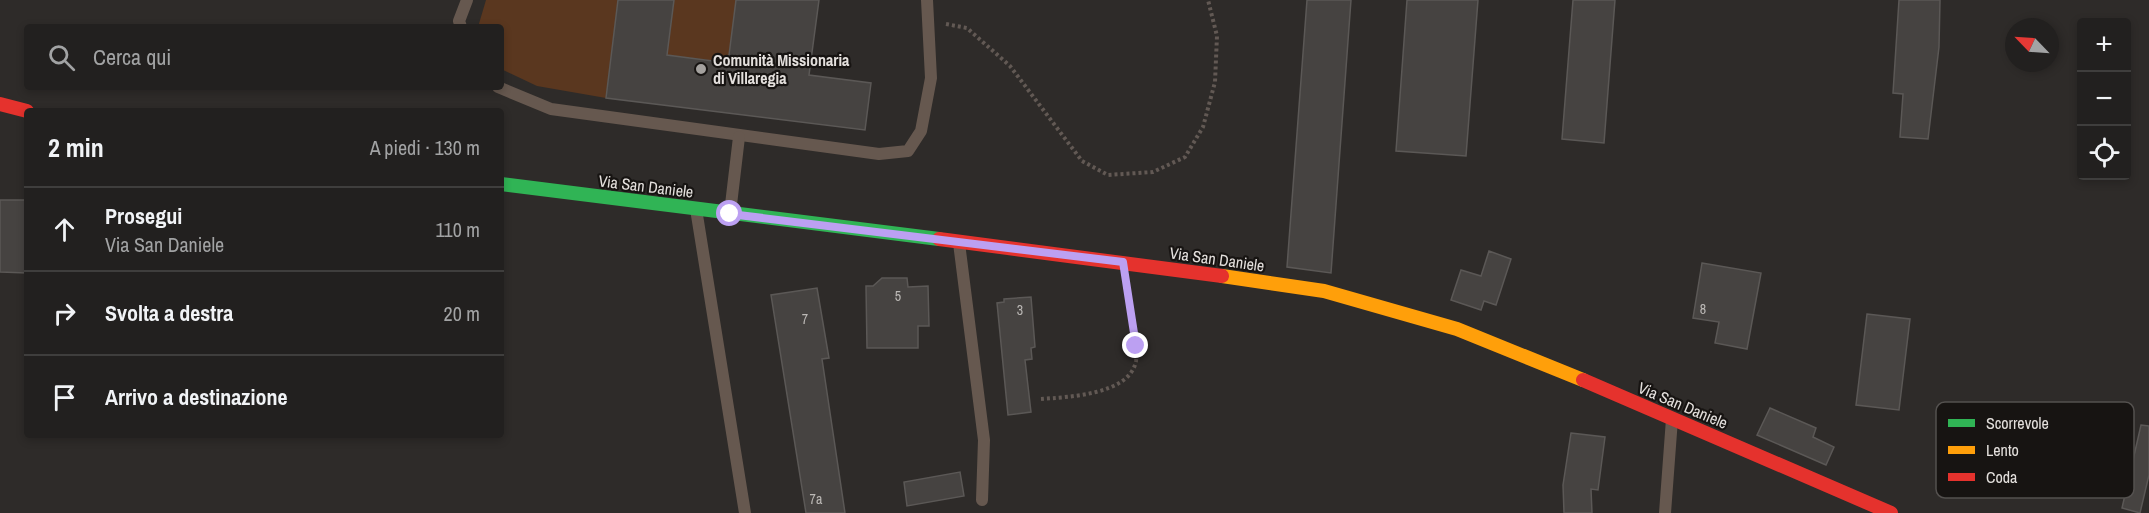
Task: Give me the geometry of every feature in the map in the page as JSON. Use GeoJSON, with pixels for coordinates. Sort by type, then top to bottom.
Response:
{"type":"FeatureCollection","features":[{"type":"Feature","properties":{"kind":"street"},"geometry":{"type":"LineString","coordinates":[[0,104],[24,110]]}},
{"type":"Feature","properties":{"kind":"street","name":"Via San Daniele"},"geometry":{"type":"LineString","coordinates":[[504,184],[1123,262],[1324,291],[1457,329],[1672,418],[1891,513]]}},
{"type":"Feature","properties":{"kind":"lane"},"geometry":{"type":"LineString","coordinates":[[460,24],[466,0]]}},
{"type":"Feature","properties":{"kind":"lane"},"geometry":{"type":"LineString","coordinates":[[504,89],[551,109],[740,137],[879,154],[908,151],[921,131],[931,78],[930,20],[927,0]]}},
{"type":"Feature","properties":{"kind":"lane"},"geometry":{"type":"LineString","coordinates":[[730,214],[740,137]]}},
{"type":"Feature","properties":{"kind":"lane"},"geometry":{"type":"LineString","coordinates":[[696,209],[745,513]]}},
{"type":"Feature","properties":{"kind":"lane"},"geometry":{"type":"LineString","coordinates":[[958,242],[984,440],[982,500]]}},
{"type":"Feature","properties":{"kind":"lane"},"geometry":{"type":"LineString","coordinates":[[1665,513],[1672,418]]}},
{"type":"Feature","properties":{"kind":"path"},"geometry":{"type":"LineString","coordinates":[[930,20],[967,28],[1010,66],[1082,161],[1108,175],[1153,171],[1185,157],[1203,127],[1215,82],[1217,36],[1208,0]]}},
{"type":"Feature","properties":{"kind":"path"},"geometry":{"type":"LineString","coordinates":[[1041,399],[1083,396],[1107,389],[1126,379],[1136,363],[1136,346],[1123,262]]}},
{"type":"Feature","properties":{"kind":"shaded area"},"geometry":{"type":"Polygon","coordinates":[[[486,0],[618,0],[606,98],[537,86],[504,70],[504,24],[479,24],[486,0]]]}},
{"type":"Feature","properties":{"kind":"shaded area"},"geometry":{"type":"Polygon","coordinates":[[[674,0],[736,0],[741,64],[667,55],[674,0]]]}},
{"type":"Feature","properties":{"kind":"building","name":"Comunità Missionaria di Villaregia"},"geometry":{"type":"Polygon","coordinates":[[[618,0],[674,0],[667,55],[728,63],[736,0],[819,0],[809,75],[871,83],[865,130],[606,98],[618,0]]]}},
{"type":"Feature","properties":{"kind":"building"},"geometry":{"type":"Polygon","coordinates":[[[1307,0],[1351,0],[1331,273],[1287,267],[1307,0]]]}},
{"type":"Feature","properties":{"kind":"building"},"geometry":{"type":"Polygon","coordinates":[[[1407,0],[1478,0],[1466,156],[1396,151],[1407,0]]]}},
{"type":"Feature","properties":{"kind":"building"},"geometry":{"type":"Polygon","coordinates":[[[1573,0],[1615,0],[1604,143],[1562,139],[1573,0]]]}},
{"type":"Feature","properties":{"kind":"building"},"geometry":{"type":"Polygon","coordinates":[[[1899,0],[1940,0],[1939,47],[1928,139],[1900,137],[1903,94],[1893,93],[1899,0]]]}},
{"type":"Feature","properties":{"kind":"building"},"geometry":{"type":"Polygon","coordinates":[[[0,200],[24,200],[24,273],[0,272],[0,200]]]}},
{"type":"Feature","properties":{"kind":"building"},"geometry":{"type":"Polygon","coordinates":[[[1489,251],[1511,259],[1496,305],[1484,301],[1481,310],[1451,300],[1461,270],[1481,276],[1489,251]]]}},
{"type":"Feature","properties":{"kind":"building"},"geometry":{"type":"Polygon","coordinates":[[[1702,263],[1761,273],[1747,349],[1715,343],[1719,322],[1693,318],[1702,263]]]}},
{"type":"Feature","properties":{"kind":"building"},"geometry":{"type":"Polygon","coordinates":[[[882,278],[907,278],[908,287],[928,286],[929,326],[918,326],[918,348],[867,348],[866,286],[873,286],[882,278]]]}},
{"type":"Feature","properties":{"kind":"building"},"geometry":{"type":"Polygon","coordinates":[[[817,288],[829,358],[822,359],[845,513],[806,513],[771,295],[817,288]]]}},
{"type":"Feature","properties":{"kind":"building"},"geometry":{"type":"Polygon","coordinates":[[[1031,297],[1035,347],[1031,348],[1032,359],[1025,360],[1031,412],[1008,415],[997,303],[1004,302],[1004,299],[1031,297]]]}},
{"type":"Feature","properties":{"kind":"building"},"geometry":{"type":"Polygon","coordinates":[[[1867,314],[1910,319],[1899,410],[1856,405],[1867,314]]]}},
{"type":"Feature","properties":{"kind":"building"},"geometry":{"type":"Polygon","coordinates":[[[1770,408],[1816,428],[1813,437],[1834,447],[1826,465],[1757,435],[1770,408]]]}},
{"type":"Feature","properties":{"kind":"building"},"geometry":{"type":"Polygon","coordinates":[[[2141,425],[2149,426],[2149,475],[2140,513],[2122,508],[2124,498],[2134,498],[2134,456],[2141,425]]]}},
{"type":"Feature","properties":{"kind":"building"},"geometry":{"type":"Polygon","coordinates":[[[1571,433],[1605,437],[1598,490],[1591,489],[1592,513],[1564,513],[1563,485],[1571,433]]]}},
{"type":"Feature","properties":{"kind":"building"},"geometry":{"type":"Polygon","coordinates":[[[960,472],[964,496],[907,506],[904,482],[960,472]]]}},
{"type":"Feature","properties":{"kind":"traffic: fast"},"geometry":{"type":"LineString","coordinates":[[504,184],[939,239]]}},
{"type":"Feature","properties":{"kind":"traffic: slow"},"geometry":{"type":"LineString","coordinates":[[1222,276],[1324,291],[1457,329],[1583,380]]}},
{"type":"Feature","properties":{"kind":"traffic: jam"},"geometry":{"type":"LineString","coordinates":[[0,104],[24,110]]}},
{"type":"Feature","properties":{"kind":"traffic: jam"},"geometry":{"type":"LineString","coordinates":[[939,239],[1222,276]]}},
{"type":"Feature","properties":{"kind":"traffic: jam"},"geometry":{"type":"LineString","coordinates":[[1583,380],[1891,513]]}},
{"type":"Feature","properties":{"kind":"place","name":"Comunità Missionaria di Villaregia"},"geometry":{"type":"Point","coordinates":[701,69]}},
{"type":"Feature","properties":{"kind":"route"},"geometry":{"type":"LineString","coordinates":[[730,214],[1123,262],[1136,346]]}}]}
